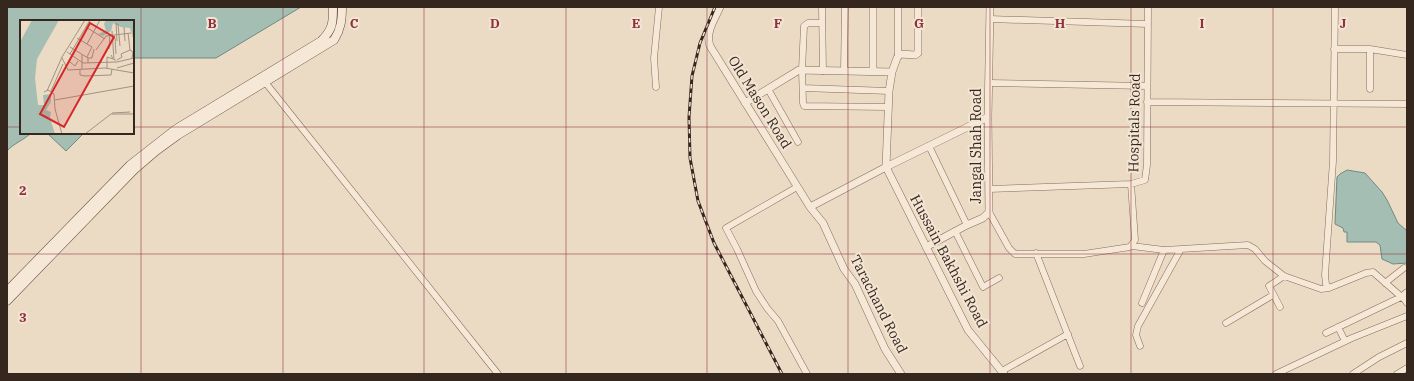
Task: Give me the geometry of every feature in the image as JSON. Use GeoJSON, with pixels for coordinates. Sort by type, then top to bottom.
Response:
{"type":"FeatureCollection","features":[{"type":"Feature","properties":{"kind":"main road"},"geometry":{"type":"LineString","coordinates":[[7,290],[130,165],[162,139],[321,41],[332,29],[333,7]]}},
{"type":"Feature","properties":{"kind":"main road"},"geometry":{"type":"LineString","coordinates":[[7,301],[134,170],[156,151],[178,135],[334,40],[341,25],[342,7]]}},
{"type":"Feature","properties":{"kind":"street"},"geometry":{"type":"LineString","coordinates":[[656,87],[654,58],[659,7]]}},
{"type":"Feature","properties":{"kind":"street","name":"Old Mason Road"},"geometry":{"type":"LineString","coordinates":[[720,7],[708,33],[708,42],[810,207]]}},
{"type":"Feature","properties":{"kind":"street"},"geometry":{"type":"LineString","coordinates":[[822,7],[823,71]]}},
{"type":"Feature","properties":{"kind":"street"},"geometry":{"type":"LineString","coordinates":[[844,71],[845,7]]}},
{"type":"Feature","properties":{"kind":"street"},"geometry":{"type":"LineString","coordinates":[[872,72],[873,7]]}},
{"type":"Feature","properties":{"kind":"street"},"geometry":{"type":"LineString","coordinates":[[886,167],[889,91],[892,72],[898,55],[898,7]]}},
{"type":"Feature","properties":{"kind":"street"},"geometry":{"type":"LineString","coordinates":[[898,55],[918,53],[918,7]]}},
{"type":"Feature","properties":{"kind":"street","name":"Jangal Shah Road"},"geometry":{"type":"LineString","coordinates":[[926,247],[983,218],[989,212],[988,118],[990,7]]}},
{"type":"Feature","properties":{"kind":"street","name":"Hospitals Road"},"geometry":{"type":"LineString","coordinates":[[989,189],[1131,184],[1143,182],[1146,178],[1147,165],[1148,7]]}},
{"type":"Feature","properties":{"kind":"street"},"geometry":{"type":"LineString","coordinates":[[1328,288],[1325,275],[1333,161],[1335,7]]}},
{"type":"Feature","properties":{"kind":"street"},"geometry":{"type":"LineString","coordinates":[[990,19],[1148,24]]}},
{"type":"Feature","properties":{"kind":"street"},"geometry":{"type":"LineString","coordinates":[[822,23],[808,23],[804,26],[802,70],[803,103],[806,107],[888,107]]}},
{"type":"Feature","properties":{"kind":"street"},"geometry":{"type":"LineString","coordinates":[[1334,49],[1370,50],[1407,55]]}},
{"type":"Feature","properties":{"kind":"street"},"geometry":{"type":"LineString","coordinates":[[1370,50],[1370,89]]}},
{"type":"Feature","properties":{"kind":"street"},"geometry":{"type":"LineString","coordinates":[[745,103],[802,70],[892,72]]}},
{"type":"Feature","properties":{"kind":"street"},"geometry":{"type":"LineString","coordinates":[[265,82],[498,374]]}},
{"type":"Feature","properties":{"kind":"street"},"geometry":{"type":"LineString","coordinates":[[989,83],[1148,86]]}},
{"type":"Feature","properties":{"kind":"street"},"geometry":{"type":"LineString","coordinates":[[803,88],[889,91]]}},
{"type":"Feature","properties":{"kind":"street"},"geometry":{"type":"LineString","coordinates":[[768,89],[798,142]]}},
{"type":"Feature","properties":{"kind":"street"},"geometry":{"type":"LineString","coordinates":[[1147,102],[1407,104]]}},
{"type":"Feature","properties":{"kind":"street"},"geometry":{"type":"LineString","coordinates":[[810,207],[886,167],[988,118]]}},
{"type":"Feature","properties":{"kind":"street"},"geometry":{"type":"LineString","coordinates":[[929,146],[967,225]]}},
{"type":"Feature","properties":{"kind":"street","name":"Hussain Bakhshi Road"},"geometry":{"type":"LineString","coordinates":[[886,167],[968,330],[1003,372]]}},
{"type":"Feature","properties":{"kind":"street"},"geometry":{"type":"LineString","coordinates":[[1131,184],[1135,240],[1132,246]]}},
{"type":"Feature","properties":{"kind":"street"},"geometry":{"type":"LineString","coordinates":[[797,187],[726,228],[756,291],[778,321],[807,374]]}},
{"type":"Feature","properties":{"kind":"street","name":"Tarachand Road"},"geometry":{"type":"LineString","coordinates":[[810,207],[824,223],[844,269],[855,284],[884,350],[901,374]]}},
{"type":"Feature","properties":{"kind":"street"},"geometry":{"type":"LineString","coordinates":[[989,212],[1012,252],[1015,254],[1084,254],[1132,246],[1164,250],[1251,246],[1265,261],[1284,276],[1321,289],[1328,288],[1373,272],[1407,303]]}},
{"type":"Feature","properties":{"kind":"street"},"geometry":{"type":"LineString","coordinates":[[955,232],[983,287],[999,278]]}},
{"type":"Feature","properties":{"kind":"street"},"geometry":{"type":"LineString","coordinates":[[1140,346],[1136,335],[1138,326],[1181,249]]}},
{"type":"Feature","properties":{"kind":"street"},"geometry":{"type":"LineString","coordinates":[[1142,303],[1164,250]]}},
{"type":"Feature","properties":{"kind":"street"},"geometry":{"type":"LineString","coordinates":[[1036,253],[1080,366]]}},
{"type":"Feature","properties":{"kind":"street"},"geometry":{"type":"LineString","coordinates":[[1385,283],[1404,268]]}},
{"type":"Feature","properties":{"kind":"street"},"geometry":{"type":"LineString","coordinates":[[1280,307],[1269,286],[1284,276]]}},
{"type":"Feature","properties":{"kind":"street"},"geometry":{"type":"LineString","coordinates":[[1326,333],[1407,292]]}},
{"type":"Feature","properties":{"kind":"street"},"geometry":{"type":"LineString","coordinates":[[1226,323],[1273,295]]}},
{"type":"Feature","properties":{"kind":"street"},"geometry":{"type":"LineString","coordinates":[[1276,374],[1345,341],[1407,316]]}},
{"type":"Feature","properties":{"kind":"street"},"geometry":{"type":"LineString","coordinates":[[1338,326],[1345,341]]}},
{"type":"Feature","properties":{"kind":"street"},"geometry":{"type":"LineString","coordinates":[[1003,372],[1068,334]]}},
{"type":"Feature","properties":{"kind":"street"},"geometry":{"type":"LineString","coordinates":[[1353,374],[1379,357],[1407,343]]}},
{"type":"Feature","properties":{"kind":"street"},"geometry":{"type":"LineString","coordinates":[[1397,374],[1407,368]]}},
{"type":"Feature","properties":{"kind":"shaded area"},"geometry":{"type":"Polygon","coordinates":[[[7,7],[301,7],[216,58],[134,58],[134,20],[20,20],[20,134],[30,134],[7,151],[7,7]]]}},
{"type":"Feature","properties":{"kind":"shaded area"},"geometry":{"type":"Polygon","coordinates":[[[48,134],[83,134],[66,151],[48,134]]]}},
{"type":"Feature","properties":{"kind":"shaded area"},"geometry":{"type":"Polygon","coordinates":[[[1347,170],[1365,173],[1382,192],[1398,223],[1407,231],[1407,263],[1393,264],[1382,259],[1380,245],[1376,242],[1347,242],[1347,232],[1344,232],[1343,228],[1335,224],[1337,177],[1347,170]]]}},
{"type":"Feature","properties":{"kind":"railway"},"geometry":{"type":"LineString","coordinates":[[715,7],[700,43],[692,76],[689,117],[690,158],[698,201],[714,243],[782,374]]}}]}
